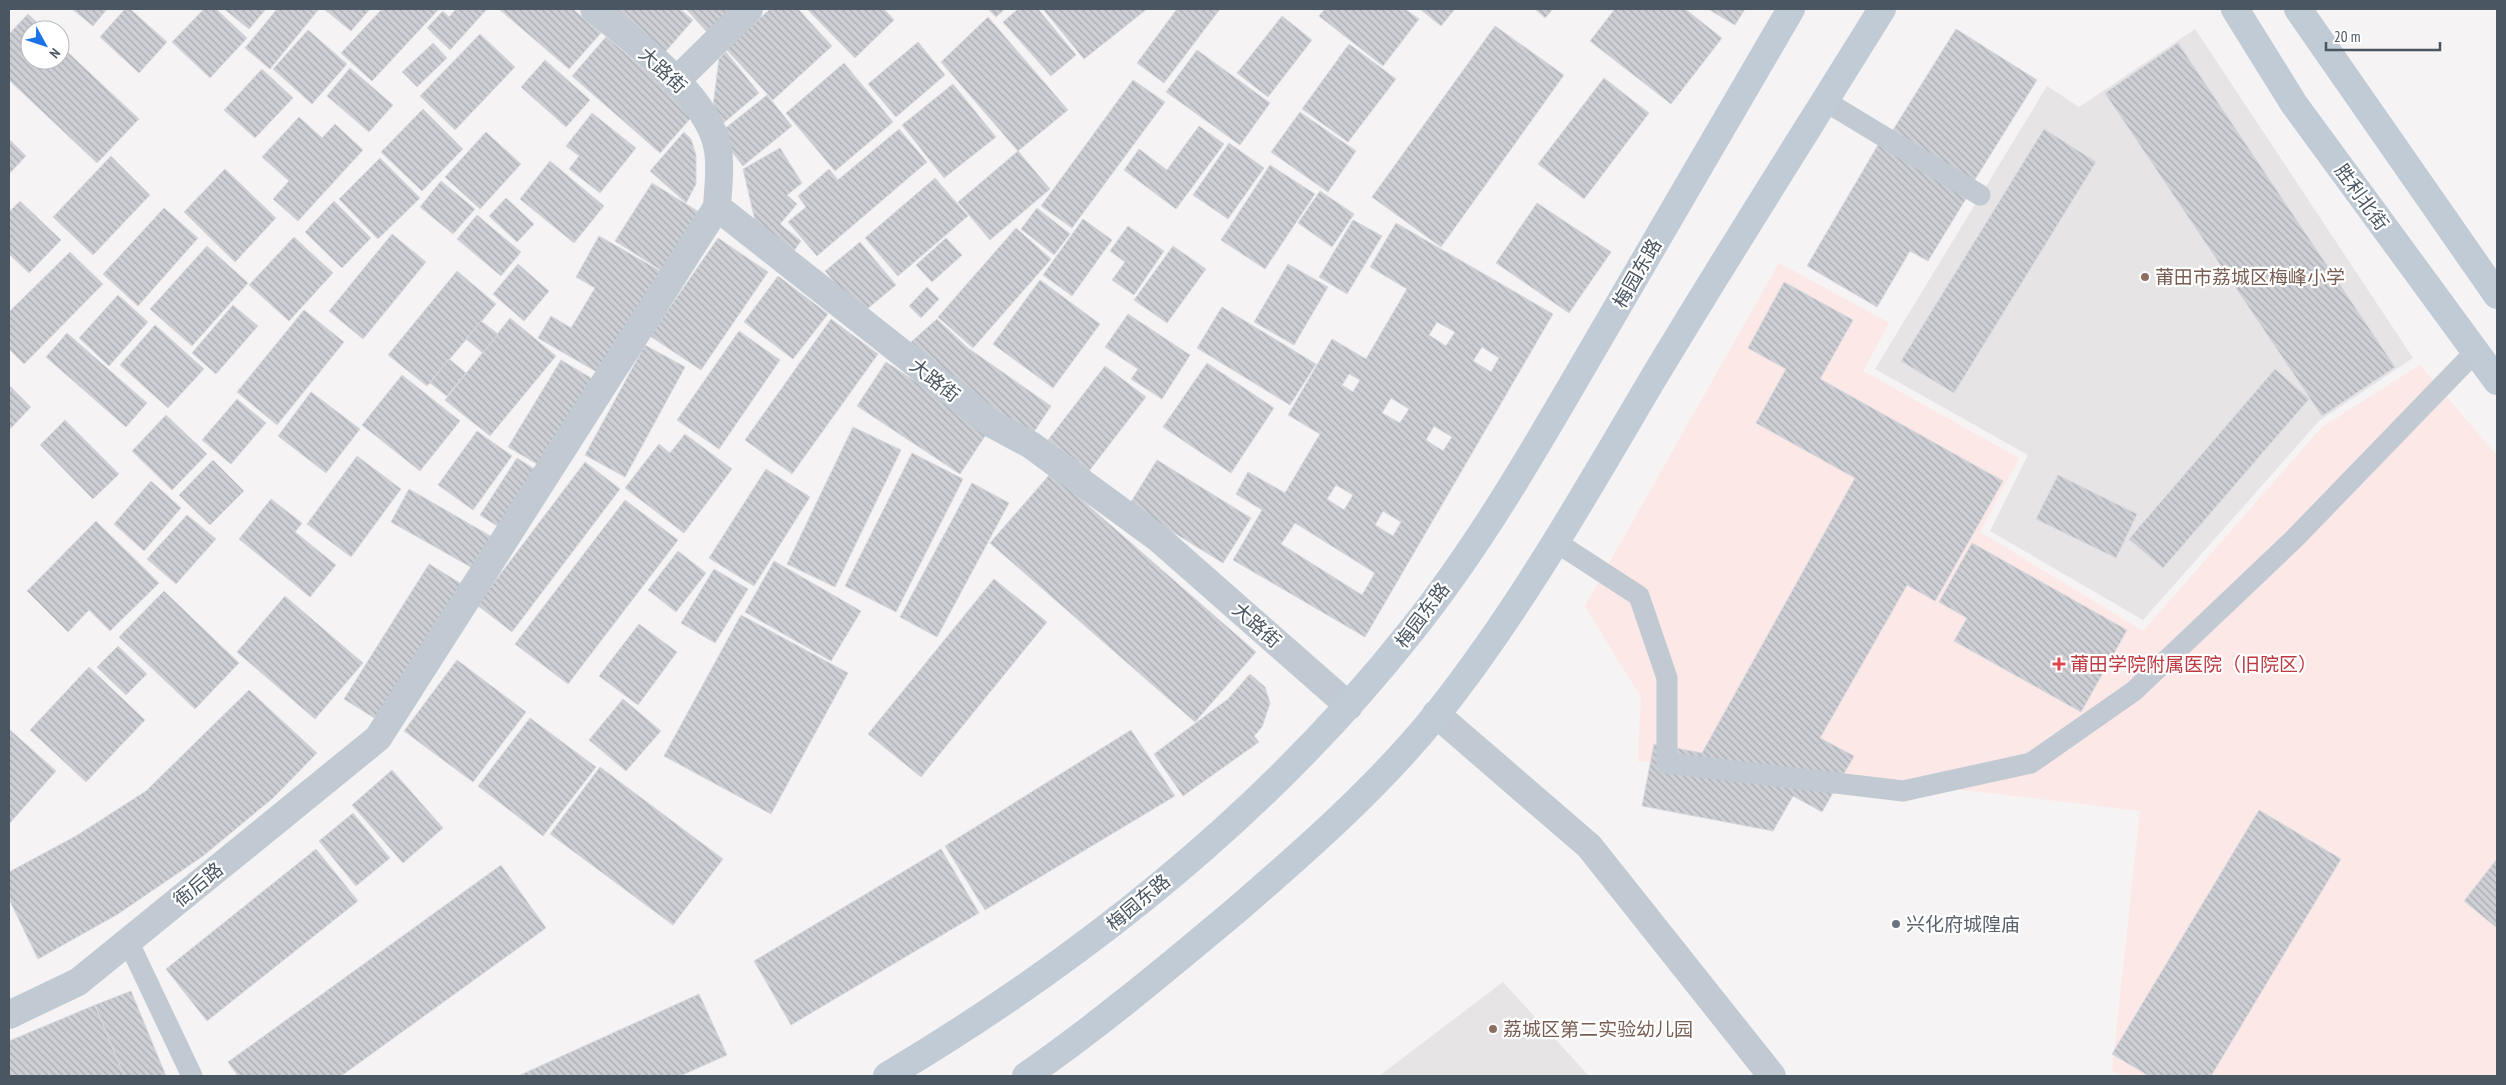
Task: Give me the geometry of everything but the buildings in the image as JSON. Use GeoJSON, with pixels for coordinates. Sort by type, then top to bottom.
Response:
{"type":"FeatureCollection","features":[{"type":"Feature","properties":{"kind":"main road","name":"梅园东路"},"geometry":{"type":"LineString","coordinates":[[887,1076],[1085,946],[1185,863],[1266,792],[1349,706],[1414,628],[1493,517],[1791,9]]}},
{"type":"Feature","properties":{"kind":"main road"},"geometry":{"type":"LineString","coordinates":[[1026,1076],[1184,955],[1296,860],[1393,763],[1436,714],[1483,652],[1556,542],[1882,9]]}},
{"type":"Feature","properties":{"kind":"main road","name":"胜利北街"},"geometry":{"type":"LineString","coordinates":[[2236,9],[2294,104],[2497,381]]}},
{"type":"Feature","properties":{"kind":"main road"},"geometry":{"type":"LineString","coordinates":[[2298,9],[2497,296]]}},
{"type":"Feature","properties":{"kind":"street","name":"大路街"},"geometry":{"type":"LineString","coordinates":[[594,9],[676,80],[702,108],[718,148],[719,178],[717,207],[992,424],[1031,445],[1159,539],[1349,706]]}},
{"type":"Feature","properties":{"kind":"street"},"geometry":{"type":"LineString","coordinates":[[676,80],[749,9]]}},
{"type":"Feature","properties":{"kind":"street","name":"衙后路"},"geometry":{"type":"LineString","coordinates":[[9,1015],[78,982],[378,738],[717,207]]}},
{"type":"Feature","properties":{"kind":"street"},"geometry":{"type":"LineString","coordinates":[[1436,714],[1589,846],[1772,1076]]}},
{"type":"Feature","properties":{"kind":"lane"},"geometry":{"type":"LineString","coordinates":[[1825,101],[1980,195]]}},
{"type":"Feature","properties":{"kind":"lane"},"geometry":{"type":"LineString","coordinates":[[1556,542],[1640,596],[1667,678],[1667,763],[1903,791],[2031,762],[2134,691],[2295,538],[2475,352]]}},
{"type":"Feature","properties":{"kind":"lane"},"geometry":{"type":"LineString","coordinates":[[128,941],[192,1076]]}},
{"type":"Feature","properties":{"kind":"shaded area","name":"莆田市荔城区梅峰小学"},"geometry":{"type":"Polygon","coordinates":[[[2195,29],[2413,358],[2319,421],[2143,620],[1990,531],[2028,455],[1875,369],[2047,86],[2079,107],[2195,29]]]}},
{"type":"Feature","properties":{"kind":"shaded area","name":"莆田学院附属医院（旧院区）"},"geometry":{"type":"Polygon","coordinates":[[[1779,263],[1889,323],[1863,371],[2019,458],[1980,532],[2143,631],[2322,427],[2420,365],[2497,456],[2497,1076],[2130,1076],[2112,1072],[2140,811],[1973,791],[1638,761],[1641,697],[1585,606],[1779,263]]]}},
{"type":"Feature","properties":{"kind":"shaded area","name":"荔城区第二实验幼儿园"},"geometry":{"type":"Polygon","coordinates":[[[1503,982],[1589,1076],[1379,1076],[1503,982]]]}},
{"type":"Feature","properties":{"kind":"place","name":"莆田市荔城区梅峰小学"},"geometry":{"type":"Point","coordinates":[2145,277]}},
{"type":"Feature","properties":{"kind":"place","name":"莆田学院附属医院（旧院区）"},"geometry":{"type":"Point","coordinates":[2059,664]}},
{"type":"Feature","properties":{"kind":"place","name":"兴化府城隍庙"},"geometry":{"type":"Point","coordinates":[1896,924]}},
{"type":"Feature","properties":{"kind":"place","name":"荔城区第二实验幼儿园"},"geometry":{"type":"Point","coordinates":[1493,1029]}}]}
